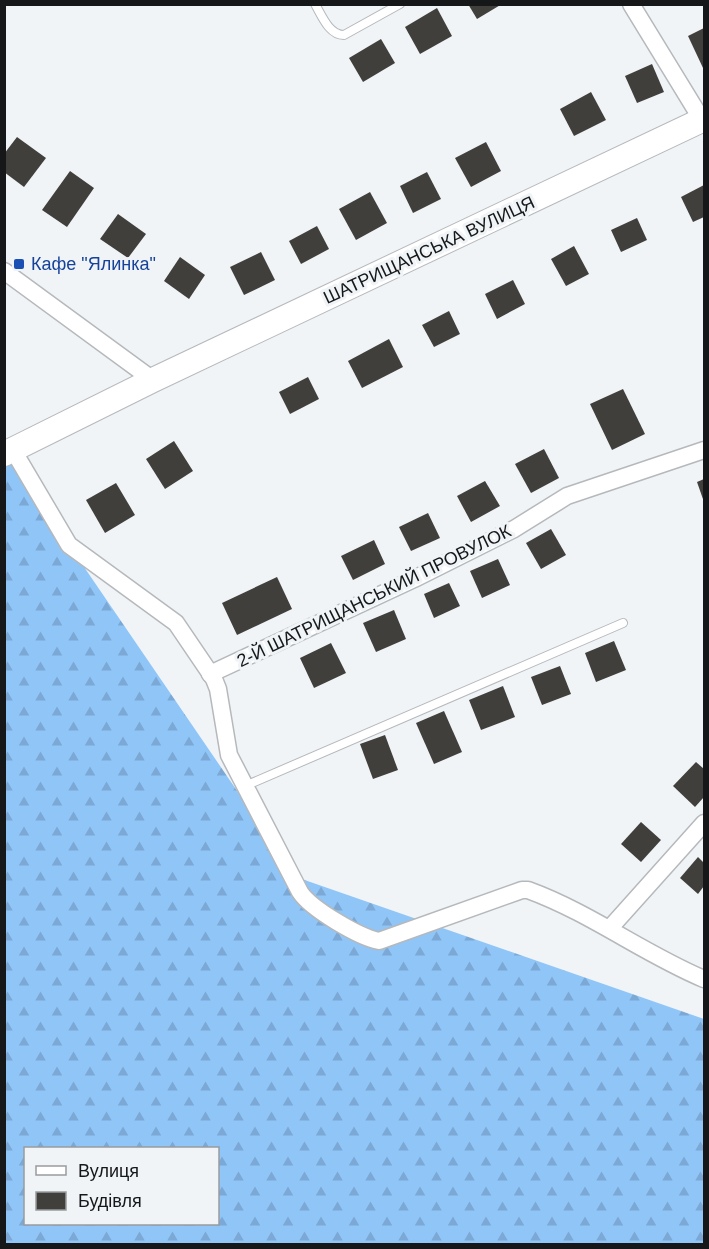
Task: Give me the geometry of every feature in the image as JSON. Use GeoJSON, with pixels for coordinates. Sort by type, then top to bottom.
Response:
{"type":"FeatureCollection","features":[{"type":"Feature","properties":{"kind":"street"},"geometry":{"type":"LineString","coordinates":[[631,4],[704,120]]}},
{"type":"Feature","properties":{"kind":"street","name":"ШАТРИЩАНСЬКА ВУЛИЦЯ"},"geometry":{"type":"LineString","coordinates":[[9,452],[153,380],[704,120]]}},
{"type":"Feature","properties":{"kind":"street"},"geometry":{"type":"LineString","coordinates":[[4,271],[153,380]]}},
{"type":"Feature","properties":{"kind":"street","name":"2-Й ШАТРИЩАНСЬКИЙ ПРОВУЛОК"},"geometry":{"type":"LineString","coordinates":[[210,674],[414,579],[514,529],[567,496],[705,450]]}},
{"type":"Feature","properties":{"kind":"street"},"geometry":{"type":"LineString","coordinates":[[9,452],[69,545],[176,623],[218,689],[229,755],[304,899],[313,907],[364,937],[383,940],[525,890],[610,928],[665,962],[705,979]]}},
{"type":"Feature","properties":{"kind":"street"},"geometry":{"type":"LineString","coordinates":[[610,928],[705,823]]}},
{"type":"Feature","properties":{"kind":"lane"},"geometry":{"type":"LineString","coordinates":[[315,4],[334,33],[344,35],[400,4]]}},
{"type":"Feature","properties":{"kind":"lane"},"geometry":{"type":"LineString","coordinates":[[245,786],[623,623]]}},
{"type":"Feature","properties":{"kind":"green space"},"geometry":{"type":"Polygon","coordinates":[[[13,450],[69,545],[296,877],[704,1019],[704,1244],[5,1244],[4,454],[13,450]]]}},
{"type":"Feature","properties":{"kind":"building"},"geometry":{"type":"Polygon","coordinates":[[[468,4],[502,4],[477,19],[468,4]]]}},
{"type":"Feature","properties":{"kind":"building"},"geometry":{"type":"Polygon","coordinates":[[[437,8],[452,36],[420,54],[405,27],[437,8]]]}},
{"type":"Feature","properties":{"kind":"building"},"geometry":{"type":"Polygon","coordinates":[[[704,28],[704,67],[703,68],[688,36],[704,28]]]}},
{"type":"Feature","properties":{"kind":"building"},"geometry":{"type":"Polygon","coordinates":[[[381,39],[395,63],[363,82],[349,58],[381,39]]]}},
{"type":"Feature","properties":{"kind":"building"},"geometry":{"type":"Polygon","coordinates":[[[652,64],[664,92],[637,103],[625,76],[652,64]]]}},
{"type":"Feature","properties":{"kind":"building"},"geometry":{"type":"Polygon","coordinates":[[[591,92],[606,120],[574,136],[560,109],[591,92]]]}},
{"type":"Feature","properties":{"kind":"building"},"geometry":{"type":"Polygon","coordinates":[[[17,137],[46,158],[24,187],[4,172],[4,154],[17,137]]]}},
{"type":"Feature","properties":{"kind":"building"},"geometry":{"type":"Polygon","coordinates":[[[486,142],[501,171],[471,187],[455,158],[486,142]]]}},
{"type":"Feature","properties":{"kind":"building"},"geometry":{"type":"Polygon","coordinates":[[[70,171],[94,188],[67,227],[42,210],[70,171]]]}},
{"type":"Feature","properties":{"kind":"building"},"geometry":{"type":"Polygon","coordinates":[[[427,172],[441,199],[413,213],[400,186],[427,172]]]}},
{"type":"Feature","properties":{"kind":"building"},"geometry":{"type":"Polygon","coordinates":[[[704,185],[704,217],[693,222],[681,197],[704,185]]]}},
{"type":"Feature","properties":{"kind":"building"},"geometry":{"type":"Polygon","coordinates":[[[370,192],[387,223],[356,240],[339,209],[370,192]]]}},
{"type":"Feature","properties":{"kind":"building"},"geometry":{"type":"Polygon","coordinates":[[[118,214],[146,234],[128,258],[100,239],[118,214]]]}},
{"type":"Feature","properties":{"kind":"building"},"geometry":{"type":"Polygon","coordinates":[[[637,218],[647,240],[621,252],[611,230],[637,218]]]}},
{"type":"Feature","properties":{"kind":"building"},"geometry":{"type":"Polygon","coordinates":[[[317,226],[329,249],[301,264],[289,241],[317,226]]]}},
{"type":"Feature","properties":{"kind":"building"},"geometry":{"type":"Polygon","coordinates":[[[574,246],[589,274],[566,286],[551,259],[574,246]]]}},
{"type":"Feature","properties":{"kind":"building"},"geometry":{"type":"Polygon","coordinates":[[[261,252],[275,280],[244,295],[230,267],[261,252]]]}},
{"type":"Feature","properties":{"kind":"building"},"geometry":{"type":"Polygon","coordinates":[[[180,257],[205,275],[189,299],[164,281],[180,257]]]}},
{"type":"Feature","properties":{"kind":"building"},"geometry":{"type":"Polygon","coordinates":[[[513,280],[525,304],[497,319],[485,294],[513,280]]]}},
{"type":"Feature","properties":{"kind":"building"},"geometry":{"type":"Polygon","coordinates":[[[449,311],[460,334],[434,347],[422,325],[449,311]]]}},
{"type":"Feature","properties":{"kind":"building"},"geometry":{"type":"Polygon","coordinates":[[[389,339],[403,367],[362,388],[348,361],[389,339]]]}},
{"type":"Feature","properties":{"kind":"building"},"geometry":{"type":"Polygon","coordinates":[[[308,377],[319,399],[290,414],[279,392],[308,377]]]}},
{"type":"Feature","properties":{"kind":"building"},"geometry":{"type":"Polygon","coordinates":[[[623,389],[645,434],[612,450],[590,404],[623,389]]]}},
{"type":"Feature","properties":{"kind":"building"},"geometry":{"type":"Polygon","coordinates":[[[174,441],[193,471],[165,489],[146,459],[174,441]]]}},
{"type":"Feature","properties":{"kind":"building"},"geometry":{"type":"Polygon","coordinates":[[[544,449],[559,478],[531,493],[515,464],[544,449]]]}},
{"type":"Feature","properties":{"kind":"building"},"geometry":{"type":"Polygon","coordinates":[[[704,479],[704,502],[697,482],[704,479]]]}},
{"type":"Feature","properties":{"kind":"building"},"geometry":{"type":"Polygon","coordinates":[[[485,481],[500,506],[471,522],[457,496],[485,481]]]}},
{"type":"Feature","properties":{"kind":"building"},"geometry":{"type":"Polygon","coordinates":[[[116,483],[135,515],[105,533],[86,500],[116,483]]]}},
{"type":"Feature","properties":{"kind":"building"},"geometry":{"type":"Polygon","coordinates":[[[428,513],[440,538],[411,551],[399,527],[428,513]]]}},
{"type":"Feature","properties":{"kind":"building"},"geometry":{"type":"Polygon","coordinates":[[[551,529],[566,555],[541,569],[526,543],[551,529]]]}},
{"type":"Feature","properties":{"kind":"building"},"geometry":{"type":"Polygon","coordinates":[[[374,540],[385,564],[353,580],[341,556],[374,540]]]}},
{"type":"Feature","properties":{"kind":"building"},"geometry":{"type":"Polygon","coordinates":[[[498,559],[510,585],[482,598],[470,571],[498,559]]]}},
{"type":"Feature","properties":{"kind":"building"},"geometry":{"type":"Polygon","coordinates":[[[277,577],[292,609],[237,635],[222,603],[277,577]]]}},
{"type":"Feature","properties":{"kind":"building"},"geometry":{"type":"Polygon","coordinates":[[[449,583],[460,606],[434,618],[424,594],[449,583]]]}},
{"type":"Feature","properties":{"kind":"building"},"geometry":{"type":"Polygon","coordinates":[[[394,610],[406,639],[376,652],[363,623],[394,610]]]}},
{"type":"Feature","properties":{"kind":"building"},"geometry":{"type":"Polygon","coordinates":[[[614,641],[626,670],[596,682],[585,653],[614,641]]]}},
{"type":"Feature","properties":{"kind":"building"},"geometry":{"type":"Polygon","coordinates":[[[331,643],[346,673],[314,688],[300,658],[331,643]]]}},
{"type":"Feature","properties":{"kind":"building"},"geometry":{"type":"Polygon","coordinates":[[[560,666],[571,694],[542,705],[531,677],[560,666]]]}},
{"type":"Feature","properties":{"kind":"building"},"geometry":{"type":"Polygon","coordinates":[[[503,686],[515,717],[481,730],[469,700],[503,686]]]}},
{"type":"Feature","properties":{"kind":"building"},"geometry":{"type":"Polygon","coordinates":[[[444,711],[462,752],[434,764],[416,723],[444,711]]]}},
{"type":"Feature","properties":{"kind":"building"},"geometry":{"type":"Polygon","coordinates":[[[385,735],[398,770],[373,779],[360,744],[385,735]]]}},
{"type":"Feature","properties":{"kind":"building"},"geometry":{"type":"Polygon","coordinates":[[[696,762],[704,769],[704,797],[695,807],[673,786],[696,762]]]}},
{"type":"Feature","properties":{"kind":"building"},"geometry":{"type":"Polygon","coordinates":[[[641,822],[661,840],[641,862],[621,844],[641,822]]]}},
{"type":"Feature","properties":{"kind":"building"},"geometry":{"type":"Polygon","coordinates":[[[698,857],[704,863],[704,886],[698,894],[680,878],[698,857]]]}},
{"type":"Feature","properties":{"kind":"place","name":"Кафе \"Ялинка\""},"geometry":{"type":"Point","coordinates":[19,264]}}]}
